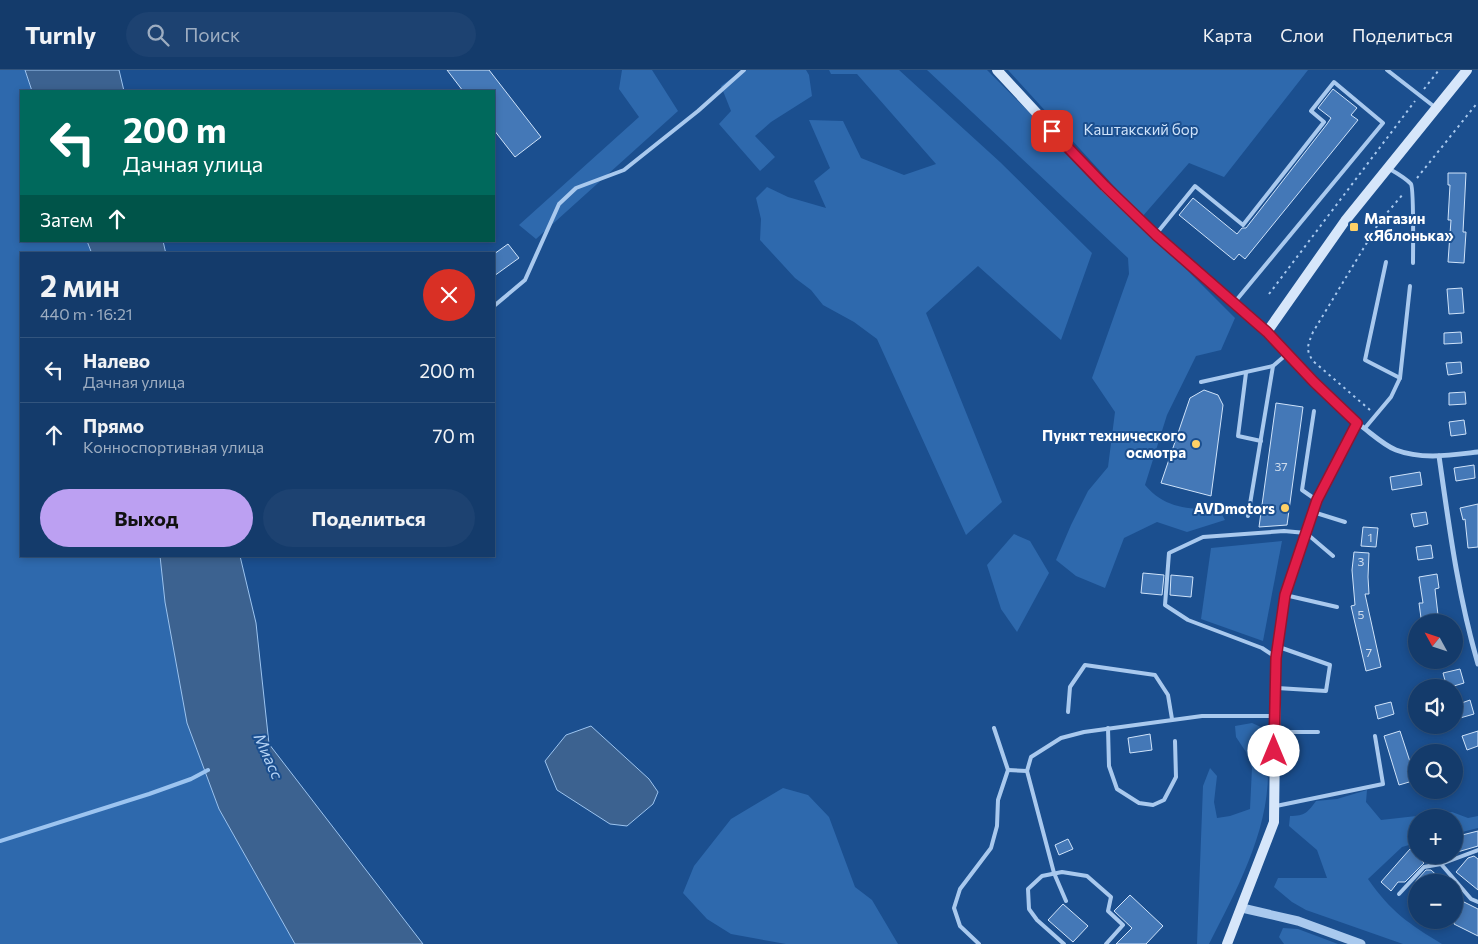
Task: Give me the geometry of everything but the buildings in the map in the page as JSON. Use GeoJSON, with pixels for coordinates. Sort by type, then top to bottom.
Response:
{"type":"FeatureCollection","features":[{"type":"Feature","properties":{"kind":"main road"},"geometry":{"type":"LineString","coordinates":[[997,70],[1105,186],[1156,235],[1267,332],[1361,426],[1317,500],[1285,595],[1276,658],[1272,829],[1227,944]]}},
{"type":"Feature","properties":{"kind":"main road"},"geometry":{"type":"LineString","coordinates":[[1267,332],[1335,235],[1467,70]]}},
{"type":"Feature","properties":{"kind":"street"},"geometry":{"type":"LineString","coordinates":[[1361,426],[1394,450],[1439,456],[1478,452]]}},
{"type":"Feature","properties":{"kind":"street"},"geometry":{"type":"LineString","coordinates":[[1439,456],[1455,569],[1478,664]]}},
{"type":"Feature","properties":{"kind":"street"},"geometry":{"type":"LineString","coordinates":[[1242,908],[1298,921],[1361,944]]}},
{"type":"Feature","properties":{"kind":"lane"},"geometry":{"type":"LineString","coordinates":[[495,305],[526,280],[559,204],[576,188],[624,170],[698,111],[744,70]]}},
{"type":"Feature","properties":{"kind":"lane"},"geometry":{"type":"LineString","coordinates":[[1387,70],[1436,108]]}},
{"type":"Feature","properties":{"kind":"lane"},"geometry":{"type":"LineString","coordinates":[[1156,235],[1195,186],[1243,225],[1324,122],[1311,111],[1334,82],[1382,123],[1234,303]]}},
{"type":"Feature","properties":{"kind":"lane"},"geometry":{"type":"LineString","coordinates":[[1388,168],[1411,185],[1414,194],[1412,224],[1413,263]]}},
{"type":"Feature","properties":{"kind":"lane"},"geometry":{"type":"LineString","coordinates":[[1386,262],[1366,360],[1400,378]]}},
{"type":"Feature","properties":{"kind":"lane"},"geometry":{"type":"LineString","coordinates":[[1361,426],[1376,415],[1391,398],[1400,378],[1410,286]]}},
{"type":"Feature","properties":{"kind":"lane"},"geometry":{"type":"LineString","coordinates":[[1201,382],[1272,366],[1287,354]]}},
{"type":"Feature","properties":{"kind":"lane"},"geometry":{"type":"LineString","coordinates":[[1248,516],[1272,366]]}},
{"type":"Feature","properties":{"kind":"lane"},"geometry":{"type":"LineString","coordinates":[[1246,373],[1238,436],[1261,441]]}},
{"type":"Feature","properties":{"kind":"lane"},"geometry":{"type":"LineString","coordinates":[[1314,411],[1302,490],[1317,500]]}},
{"type":"Feature","properties":{"kind":"lane"},"geometry":{"type":"LineString","coordinates":[[1313,512],[1344,522]]}},
{"type":"Feature","properties":{"kind":"lane"},"geometry":{"type":"LineString","coordinates":[[1276,658],[1262,648],[1188,620],[1165,605],[1169,553],[1203,537],[1284,531],[1306,533],[1333,556]]}},
{"type":"Feature","properties":{"kind":"lane"},"geometry":{"type":"LineString","coordinates":[[1285,595],[1337,607]]}},
{"type":"Feature","properties":{"kind":"lane"},"geometry":{"type":"LineString","coordinates":[[1275,688],[1326,691],[1330,665],[1277,646]]}},
{"type":"Feature","properties":{"kind":"lane"},"geometry":{"type":"LineString","coordinates":[[1068,712],[1070,687],[1085,665],[1155,675],[1168,695],[1172,719]]}},
{"type":"Feature","properties":{"kind":"lane"},"geometry":{"type":"LineString","coordinates":[[1066,901],[1054,873],[1027,771],[1031,757],[1061,738],[1084,732],[1202,716],[1274,716]]}},
{"type":"Feature","properties":{"kind":"lane"},"geometry":{"type":"LineString","coordinates":[[979,944],[960,926],[954,908],[960,888],[990,848],[997,826],[998,800],[1008,770],[994,728]]}},
{"type":"Feature","properties":{"kind":"lane"},"geometry":{"type":"LineString","coordinates":[[1108,728],[1109,766],[1117,789],[1138,804],[1153,805],[1164,800],[1176,777],[1175,741]]}},
{"type":"Feature","properties":{"kind":"lane"},"geometry":{"type":"LineString","coordinates":[[1274,732],[1318,732]]}},
{"type":"Feature","properties":{"kind":"lane"},"geometry":{"type":"LineString","coordinates":[[1274,806],[1383,784],[1375,736]]}},
{"type":"Feature","properties":{"kind":"lane"},"geometry":{"type":"LineString","coordinates":[[1008,770],[1027,771]]}},
{"type":"Feature","properties":{"kind":"lane"},"geometry":{"type":"LineString","coordinates":[[1463,856],[1478,850]]}},
{"type":"Feature","properties":{"kind":"lane"},"geometry":{"type":"LineString","coordinates":[[1399,894],[1424,866],[1441,864],[1471,899],[1478,902]]}},
{"type":"Feature","properties":{"kind":"lane"},"geometry":{"type":"LineString","coordinates":[[1064,944],[1037,920],[1029,909],[1028,889],[1042,876],[1054,873],[1087,876],[1111,896],[1108,911],[1123,925],[1106,944]]}},
{"type":"Feature","properties":{"kind":"path"},"geometry":{"type":"LineString","coordinates":[[1269,294],[1439,70]]}},
{"type":"Feature","properties":{"kind":"path"},"geometry":{"type":"LineString","coordinates":[[1376,415],[1313,361],[1308,353],[1308,343],[1380,221],[1478,102]]}},
{"type":"Feature","properties":{"kind":"green space"},"geometry":{"type":"Polygon","coordinates":[[[0,70],[25,70],[32,90],[20,90],[20,242],[87,242],[91,252],[20,252],[20,557],[160,557],[165,602],[187,723],[219,809],[295,944],[0,944],[0,70]]]}},
{"type":"Feature","properties":{"kind":"green space"},"geometry":{"type":"Polygon","coordinates":[[[622,70],[652,70],[678,111],[536,239],[519,225],[639,117],[619,89],[622,70]]]}},
{"type":"Feature","properties":{"kind":"green space"},"geometry":{"type":"Polygon","coordinates":[[[743,70],[806,70],[809,75],[812,96],[771,122],[755,136],[775,157],[760,171],[719,124],[731,111],[721,86],[743,70]]]}},
{"type":"Feature","properties":{"kind":"green space"},"geometry":{"type":"Polygon","coordinates":[[[829,70],[899,70],[1000,162],[1092,253],[1061,340],[978,266],[926,313],[1002,502],[966,535],[877,339],[854,322],[823,305],[811,290],[795,278],[760,240],[761,219],[756,198],[767,187],[788,197],[826,208],[814,181],[830,168],[809,120],[843,121],[861,158],[904,175],[936,164],[857,74],[831,74],[829,70]]]}},
{"type":"Feature","properties":{"kind":"green space"},"geometry":{"type":"Polygon","coordinates":[[[927,70],[987,70],[1235,318],[1221,350],[1196,356],[1167,415],[1145,485],[1161,499],[1170,503],[1189,508],[1220,511],[1225,520],[1187,532],[1157,522],[1124,538],[1105,588],[1076,576],[1056,560],[1088,491],[1108,467],[1115,412],[1092,378],[1129,274],[1128,258],[927,70]]]}},
{"type":"Feature","properties":{"kind":"green space","name":"Каштакский бор"},"geometry":{"type":"Polygon","coordinates":[[[1008,70],[1308,70],[1224,177],[1189,163],[1142,217],[1008,70]]]}},
{"type":"Feature","properties":{"kind":"green space"},"geometry":{"type":"Polygon","coordinates":[[[1014,534],[1030,541],[1049,573],[1017,632],[1001,609],[987,565],[1014,534]]]}},
{"type":"Feature","properties":{"kind":"green space"},"geometry":{"type":"Polygon","coordinates":[[[1282,541],[1263,641],[1201,619],[1211,548],[1282,541]]]}},
{"type":"Feature","properties":{"kind":"green space"},"geometry":{"type":"Polygon","coordinates":[[[1252,723],[1261,727],[1267,755],[1268,784],[1264,812],[1246,867],[1222,919],[1209,944],[1197,944],[1203,786],[1210,768],[1217,776],[1214,802],[1217,818],[1250,809],[1252,768],[1246,752],[1236,737],[1235,726],[1252,723]]]}},
{"type":"Feature","properties":{"kind":"green space"},"geometry":{"type":"Polygon","coordinates":[[[783,788],[808,795],[829,817],[855,887],[872,900],[898,944],[786,944],[731,934],[707,919],[683,893],[694,866],[731,819],[783,788]]]}},
{"type":"Feature","properties":{"kind":"green space"},"geometry":{"type":"Polygon","coordinates":[[[1367,790],[1366,802],[1381,820],[1408,817],[1408,845],[1402,847],[1368,879],[1393,909],[1408,921],[1408,929],[1419,929],[1442,944],[1403,944],[1306,910],[1292,902],[1274,887],[1278,878],[1327,878],[1317,850],[1289,826],[1290,816],[1306,813],[1316,801],[1337,799],[1367,790]]]}},
{"type":"Feature","properties":{"kind":"green space"},"geometry":{"type":"Polygon","coordinates":[[[1463,816],[1468,818],[1478,816],[1478,828],[1463,832],[1463,816]]]}},
{"type":"Feature","properties":{"kind":"green space"},"geometry":{"type":"Polygon","coordinates":[[[1283,928],[1298,929],[1338,944],[1284,944],[1279,937],[1283,928]]]}},
{"type":"Feature","properties":{"kind":"water"},"geometry":{"type":"Polygon","coordinates":[[[25,70],[119,70],[124,90],[32,90],[25,70]]]}},
{"type":"Feature","properties":{"kind":"water"},"geometry":{"type":"Polygon","coordinates":[[[87,242],[163,242],[166,252],[91,252],[87,242]]]}},
{"type":"Feature","properties":{"kind":"water","name":"Миасс"},"geometry":{"type":"Polygon","coordinates":[[[160,557],[240,557],[256,623],[269,744],[423,944],[295,944],[219,809],[187,723],[165,602],[160,557]]]}},
{"type":"Feature","properties":{"kind":"water"},"geometry":{"type":"Polygon","coordinates":[[[591,726],[649,779],[658,792],[653,804],[627,826],[610,824],[557,790],[545,761],[566,735],[591,726]]]}},
{"type":"Feature","properties":{"kind":"waterway"},"geometry":{"type":"LineString","coordinates":[[0,841],[149,794],[191,779],[208,770]]}},
{"type":"Feature","properties":{"kind":"place","name":"Магазин «Яблонька»"},"geometry":{"type":"Point","coordinates":[1354,227]}},
{"type":"Feature","properties":{"kind":"place","name":"Пункт технического осмотра"},"geometry":{"type":"Point","coordinates":[1196,444]}},
{"type":"Feature","properties":{"kind":"place","name":"AVDmotors"},"geometry":{"type":"Point","coordinates":[1285,508]}},
{"type":"Feature","properties":{"kind":"route"},"geometry":{"type":"LineString","coordinates":[[1052,131],[1156,235],[1267,332],[1314,382],[1357,423],[1317,500],[1285,595],[1276,658],[1274,751]]}}]}
